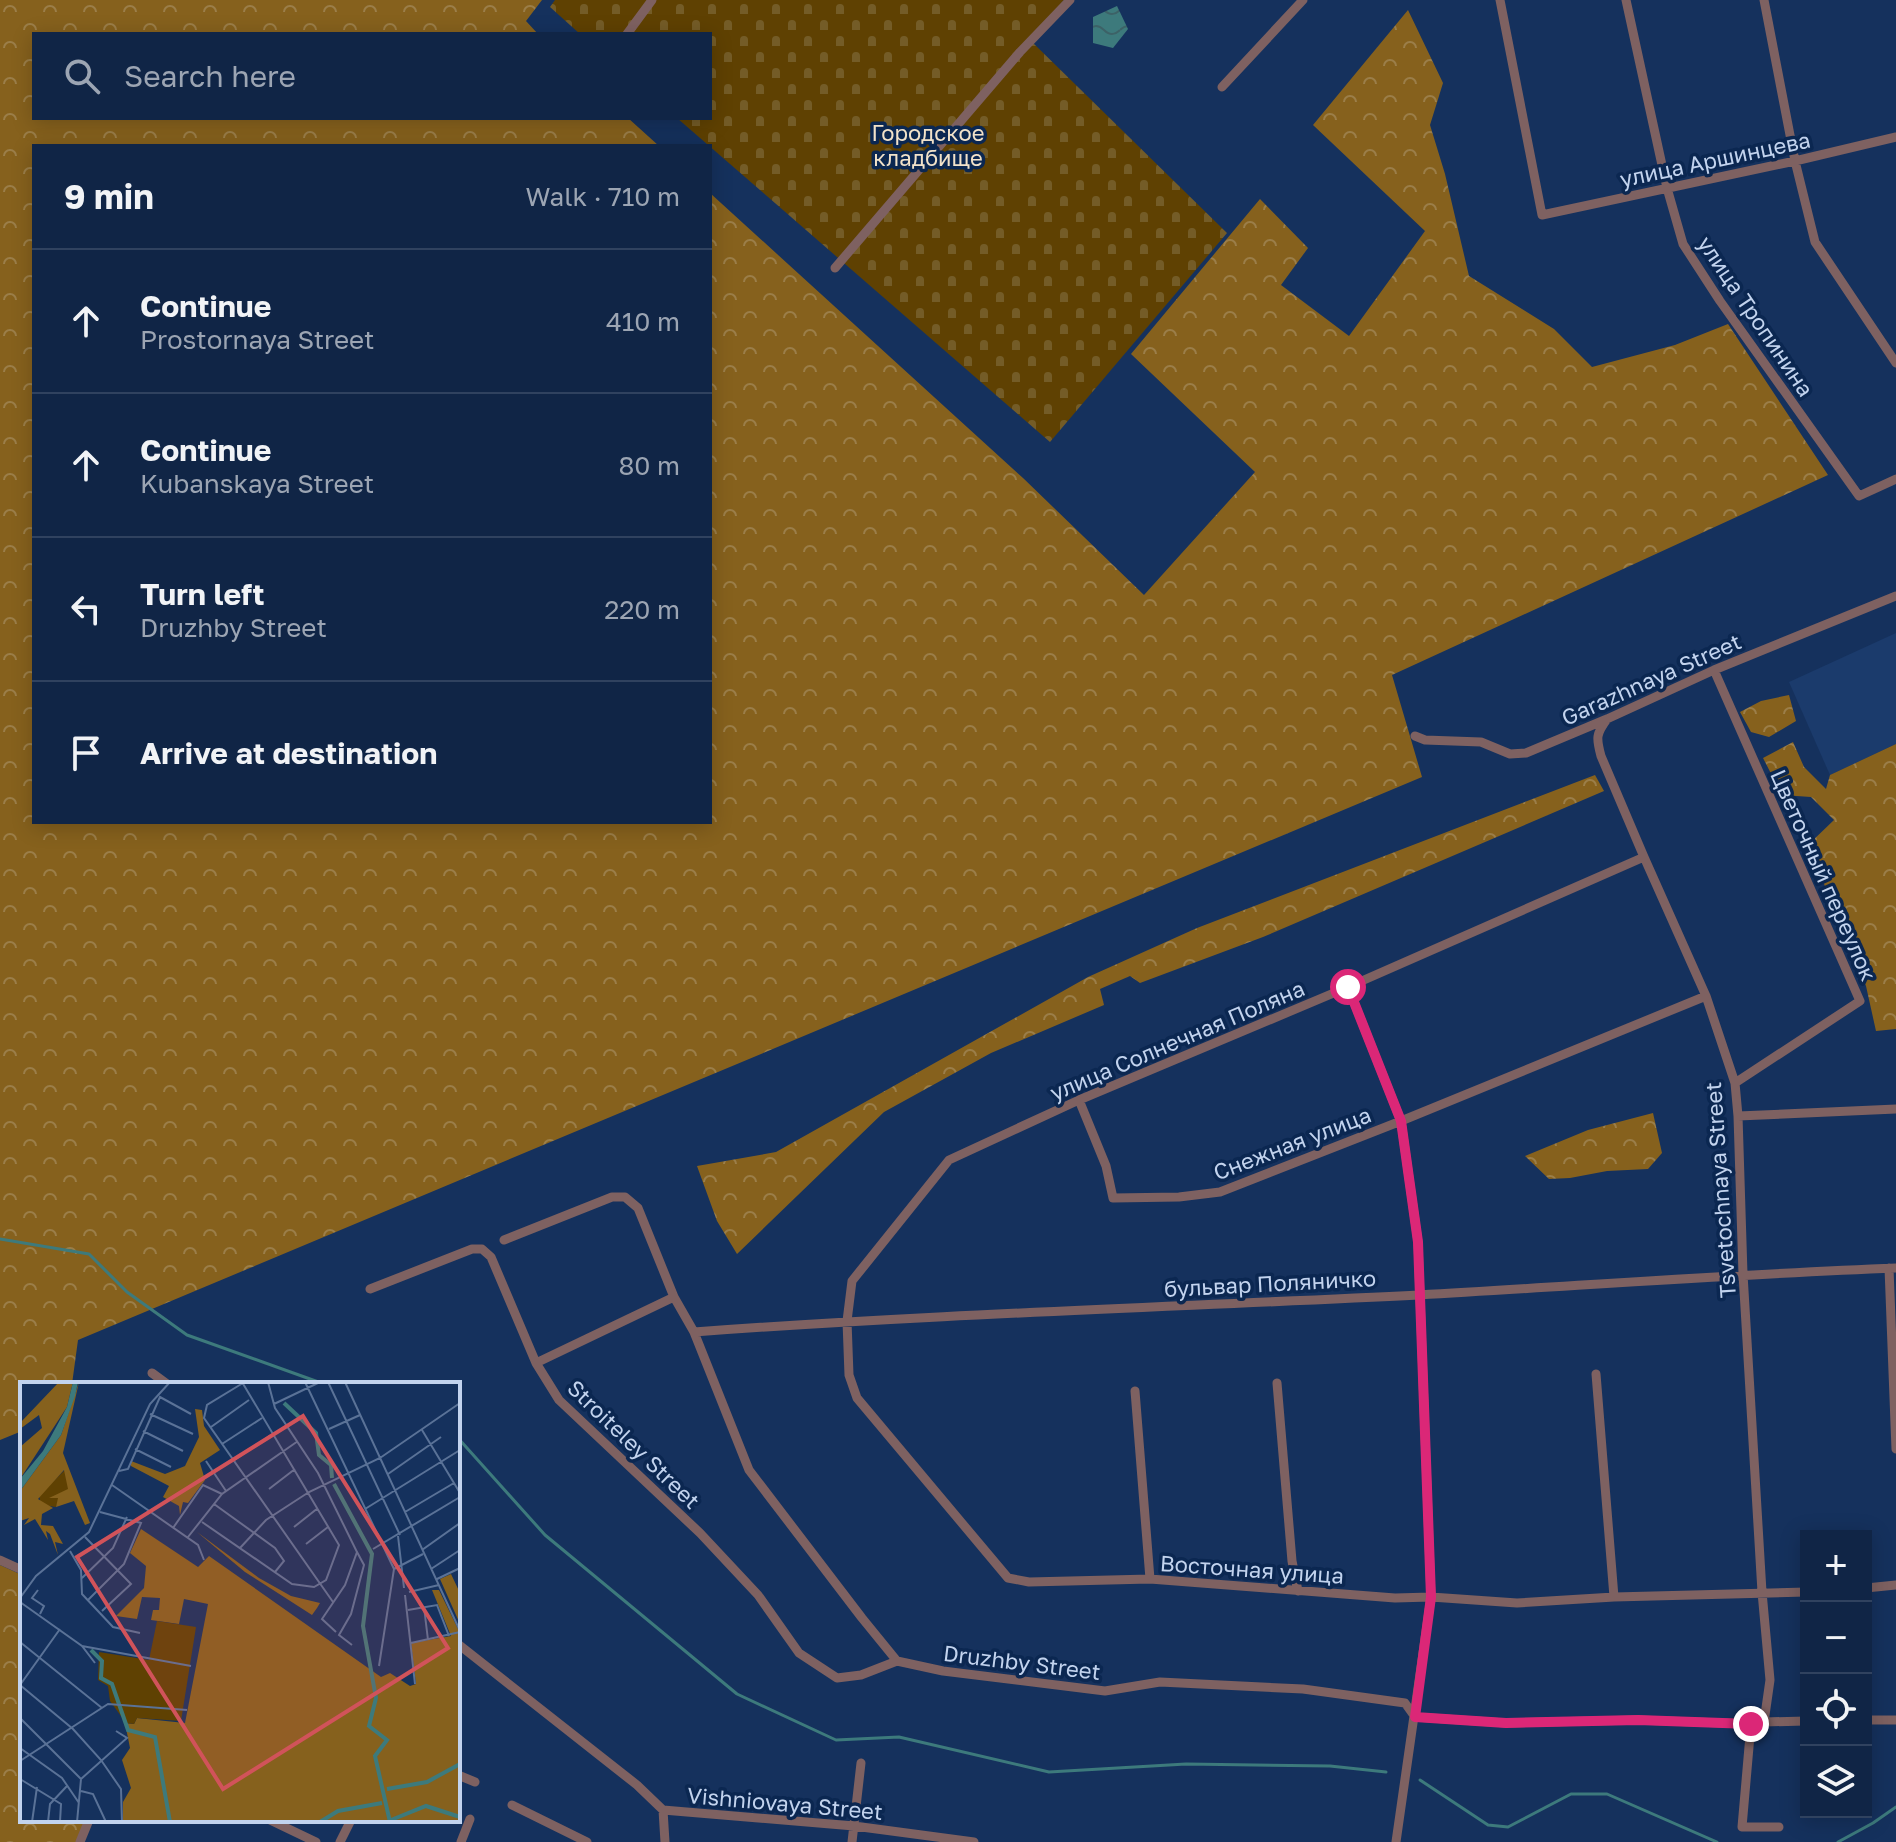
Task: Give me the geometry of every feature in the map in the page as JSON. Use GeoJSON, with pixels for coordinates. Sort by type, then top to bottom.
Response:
{"type":"FeatureCollection","features":[{"type":"Feature","properties":{"kind":"street"},"geometry":{"type":"LineString","coordinates":[[628,32],[652,0]]}},
{"type":"Feature","properties":{"kind":"street"},"geometry":{"type":"LineString","coordinates":[[835,268],[1020,52],[1070,0]]}},
{"type":"Feature","properties":{"kind":"street"},"geometry":{"type":"LineString","coordinates":[[1222,87],[1303,0]]}},
{"type":"Feature","properties":{"kind":"street","name":"улица Аршинцева"},"geometry":{"type":"LineString","coordinates":[[1500,0],[1542,215],[1896,137]]}},
{"type":"Feature","properties":{"kind":"street","name":"улица Тропинина"},"geometry":{"type":"LineString","coordinates":[[1626,0],[1667,188],[1683,244],[1859,496],[1896,479]]}},
{"type":"Feature","properties":{"kind":"street"},"geometry":{"type":"LineString","coordinates":[[1764,0],[1795,161],[1815,242],[1896,363]]}},
{"type":"Feature","properties":{"kind":"street","name":"Garazhnaya Street"},"geometry":{"type":"LineString","coordinates":[[1415,736],[1425,740],[1481,742],[1510,754],[1526,753],[1714,670],[1896,596]]}},
{"type":"Feature","properties":{"kind":"street","name":"Цветочный переулок"},"geometry":{"type":"LineString","coordinates":[[1714,670],[1860,1001],[1735,1083]]}},
{"type":"Feature","properties":{"kind":"street","name":"Tsvetochnaya Street"},"geometry":{"type":"LineString","coordinates":[[1607,719],[1596,739],[1601,756],[1706,996],[1735,1083],[1743,1274],[1770,1680],[1764,1722]]}},
{"type":"Feature","properties":{"kind":"street","name":"улица Солнечная Поляна"},"geometry":{"type":"LineString","coordinates":[[847,1321],[852,1281],[949,1160],[1079,1100],[1348,987],[1644,857]]}},
{"type":"Feature","properties":{"kind":"street"},"geometry":{"type":"LineString","coordinates":[[1348,987],[1401,1121],[1418,1242],[1431,1597],[1396,1842]]}},
{"type":"Feature","properties":{"kind":"street","name":"Снежная улица"},"geometry":{"type":"LineString","coordinates":[[1079,1100],[1106,1166],[1113,1198],[1179,1197],[1220,1192],[1706,996]]}},
{"type":"Feature","properties":{"kind":"street"},"geometry":{"type":"LineString","coordinates":[[1738,1116],[1896,1109]]}},
{"type":"Feature","properties":{"kind":"street"},"geometry":{"type":"LineString","coordinates":[[504,1240],[612,1197],[625,1197],[638,1208],[674,1297],[694,1332],[749,1470],[897,1661]]}},
{"type":"Feature","properties":{"kind":"street","name":"Stroiteley Street"},"geometry":{"type":"LineString","coordinates":[[370,1289],[472,1249],[482,1249],[491,1257],[536,1363],[559,1400],[700,1533],[758,1595],[799,1653],[837,1678],[861,1675],[897,1661]]}},
{"type":"Feature","properties":{"kind":"street"},"geometry":{"type":"LineString","coordinates":[[1893,1268],[1896,1449]]}},
{"type":"Feature","properties":{"kind":"street","name":"бульвар Поляничко"},"geometry":{"type":"LineString","coordinates":[[694,1332],[847,1321],[1420,1295],[1743,1274],[1893,1268]]}},
{"type":"Feature","properties":{"kind":"street"},"geometry":{"type":"LineString","coordinates":[[536,1363],[674,1297]]}},
{"type":"Feature","properties":{"kind":"street","name":"Восточная улица"},"geometry":{"type":"LineString","coordinates":[[847,1321],[849,1375],[857,1398],[1008,1578],[1029,1582],[1150,1579],[1395,1598],[1431,1597],[1517,1603],[1800,1592]]}},
{"type":"Feature","properties":{"kind":"street"},"geometry":{"type":"LineString","coordinates":[[152,1373],[164,1382]]}},
{"type":"Feature","properties":{"kind":"street"},"geometry":{"type":"LineString","coordinates":[[1596,1374],[1614,1597]]}},
{"type":"Feature","properties":{"kind":"street"},"geometry":{"type":"LineString","coordinates":[[1277,1383],[1292,1561],[1298,1591]]}},
{"type":"Feature","properties":{"kind":"street"},"geometry":{"type":"LineString","coordinates":[[1135,1391],[1150,1579]]}},
{"type":"Feature","properties":{"kind":"street"},"geometry":{"type":"LineString","coordinates":[[0,1560],[20,1569]]}},
{"type":"Feature","properties":{"kind":"street"},"geometry":{"type":"LineString","coordinates":[[1872,1587],[1896,1585]]}},
{"type":"Feature","properties":{"kind":"street","name":"Vishniovaya Street"},"geometry":{"type":"LineString","coordinates":[[460,1646],[637,1785],[663,1810],[854,1826],[974,1842]]}},
{"type":"Feature","properties":{"kind":"street","name":"Druzhby Street"},"geometry":{"type":"LineString","coordinates":[[897,1661],[943,1671],[1105,1691],[1160,1682],[1303,1689],[1405,1703],[1415,1717],[1506,1723],[1638,1720],[1751,1724],[1800,1721]]}},
{"type":"Feature","properties":{"kind":"street"},"geometry":{"type":"LineString","coordinates":[[1872,1720],[1896,1720]]}},
{"type":"Feature","properties":{"kind":"street"},"geometry":{"type":"LineString","coordinates":[[1751,1724],[1742,1827],[1779,1827]]}},
{"type":"Feature","properties":{"kind":"street"},"geometry":{"type":"LineString","coordinates":[[852,1842],[861,1763]]}},
{"type":"Feature","properties":{"kind":"street"},"geometry":{"type":"LineString","coordinates":[[460,1776],[475,1782]]}},
{"type":"Feature","properties":{"kind":"street"},"geometry":{"type":"LineString","coordinates":[[512,1805],[587,1842]]}},
{"type":"Feature","properties":{"kind":"street"},"geometry":{"type":"LineString","coordinates":[[663,1810],[665,1842]]}},
{"type":"Feature","properties":{"kind":"street"},"geometry":{"type":"LineString","coordinates":[[461,1842],[470,1819]]}},
{"type":"Feature","properties":{"kind":"street"},"geometry":{"type":"LineString","coordinates":[[80,1842],[88,1822]]}},
{"type":"Feature","properties":{"kind":"street"},"geometry":{"type":"LineString","coordinates":[[274,1822],[316,1842]]}},
{"type":"Feature","properties":{"kind":"street"},"geometry":{"type":"LineString","coordinates":[[340,1842],[350,1822]]}},
{"type":"Feature","properties":{"kind":"shaded area"},"geometry":{"type":"Polygon","coordinates":[[[1896,633],[1896,744],[1830,775],[1789,682],[1896,633]]]}},
{"type":"Feature","properties":{"kind":"green space"},"geometry":{"type":"Polygon","coordinates":[[[0,0],[542,0],[526,21],[536,32],[32,32],[32,120],[630,120],[657,144],[32,144],[32,824],[712,824],[712,195],[1023,478],[1144,595],[1255,472],[1131,354],[1260,199],[1308,248],[1281,285],[1349,336],[1425,231],[1313,125],[1408,10],[1443,83],[1430,125],[1469,276],[1554,329],[1592,367],[1675,345],[1728,324],[1828,475],[1392,675],[1422,777],[78,1340],[72,1382],[20,1382],[20,1432],[0,1440],[0,0]]]}},
{"type":"Feature","properties":{"kind":"green space","name":"Городское кладбище"},"geometry":{"type":"Polygon","coordinates":[[[555,0],[1064,0],[1030,40],[1227,233],[1050,442],[712,148],[712,144],[707,144],[679,120],[712,120],[712,32],[578,32],[550,7],[555,0]]]}},
{"type":"Feature","properties":{"kind":"green space"},"geometry":{"type":"Polygon","coordinates":[[[1789,695],[1796,721],[1769,737],[1751,732],[1740,712],[1761,701],[1789,695]]]}},
{"type":"Feature","properties":{"kind":"green space"},"geometry":{"type":"Polygon","coordinates":[[[1793,742],[1804,767],[1826,789],[1830,775],[1896,744],[1896,1029],[1876,1031],[1866,986],[1808,845],[1834,820],[1811,797],[1782,795],[1763,758],[1793,742]]]}},
{"type":"Feature","properties":{"kind":"green space"},"geometry":{"type":"Polygon","coordinates":[[[1595,775],[1604,791],[1263,937],[1140,983],[1130,976],[1100,989],[1104,1005],[991,1053],[884,1112],[737,1254],[717,1221],[697,1166],[776,1152],[1088,977],[1197,928],[1595,775]]]}},
{"type":"Feature","properties":{"kind":"green space"},"geometry":{"type":"Polygon","coordinates":[[[1653,1113],[1662,1153],[1648,1169],[1549,1179],[1525,1156],[1588,1130],[1653,1113]]]}},
{"type":"Feature","properties":{"kind":"green space"},"geometry":{"type":"Polygon","coordinates":[[[0,1565],[20,1574],[20,1822],[84,1822],[77,1842],[0,1842],[0,1565]]]}},
{"type":"Feature","properties":{"kind":"water"},"geometry":{"type":"Polygon","coordinates":[[[1117,6],[1128,29],[1113,48],[1093,43],[1093,17],[1117,6]]]}},
{"type":"Feature","properties":{"kind":"waterway"},"geometry":{"type":"LineString","coordinates":[[0,1239],[89,1254],[127,1292],[187,1335],[318,1382]]}},
{"type":"Feature","properties":{"kind":"waterway"},"geometry":{"type":"LineString","coordinates":[[460,1440],[545,1535],[737,1694],[836,1740],[899,1737],[1049,1772],[1186,1764],[1330,1766],[1386,1772]]}},
{"type":"Feature","properties":{"kind":"waterway"},"geometry":{"type":"LineString","coordinates":[[1420,1780],[1488,1825],[1508,1827],[1571,1794],[1607,1794],[1717,1842]]}},
{"type":"Feature","properties":{"kind":"waterway"},"geometry":{"type":"LineString","coordinates":[[1838,1842],[1896,1807]]}},
{"type":"Feature","properties":{"kind":"route"},"geometry":{"type":"LineString","coordinates":[[1348,987],[1401,1121],[1418,1242],[1431,1597],[1415,1717],[1506,1723],[1638,1720],[1751,1724]]}}]}
